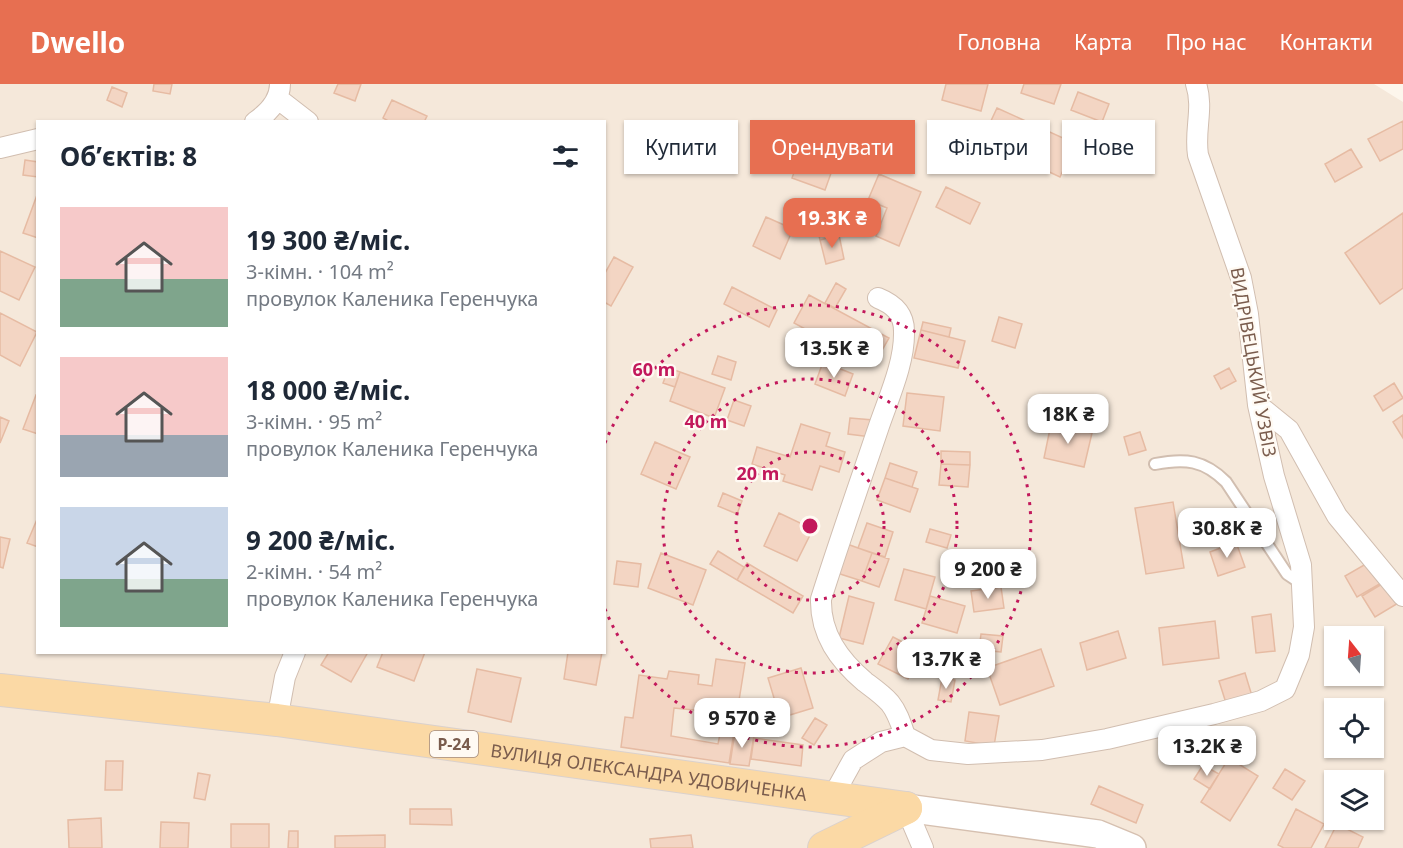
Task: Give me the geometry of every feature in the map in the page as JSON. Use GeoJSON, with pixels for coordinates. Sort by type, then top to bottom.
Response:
{"type":"FeatureCollection","features":[{"type":"Feature","properties":{"kind":"main road","name":"ВУЛИЦЯ ОЛЕКСАНДРА УДОВИЧЕНКА"},"geometry":{"type":"LineString","coordinates":[[0,690],[277,720],[906,808],[1011,820],[1098,834],[1132,848]]}},
{"type":"Feature","properties":{"kind":"main road"},"geometry":{"type":"LineString","coordinates":[[824,848],[906,808]]}},
{"type":"Feature","properties":{"kind":"main road","name":"ВУЛИЦЯ ОЛЕКСАНДРА УДОВИЧЕНКА"},"geometry":{"type":"LineString","coordinates":[[1011,820],[1072,848]]}},
{"type":"Feature","properties":{"kind":"street","name":"ВИДРІВЕЦЬКИЙ УЗВІЗ"},"geometry":{"type":"LineString","coordinates":[[905,736],[922,747],[944,752],[968,754],[1042,750],[1107,739],[1261,701],[1285,689],[1299,655],[1304,627],[1304,585],[1291,526],[1274,476],[1258,405],[1248,314],[1241,278],[1198,155],[1196,141],[1201,105],[1196,84]]}},
{"type":"Feature","properties":{"kind":"street"},"geometry":{"type":"LineString","coordinates":[[258,120],[267,113],[278,91],[306,120]]}},
{"type":"Feature","properties":{"kind":"street"},"geometry":{"type":"LineString","coordinates":[[0,148],[36,139]]}},
{"type":"Feature","properties":{"kind":"street"},"geometry":{"type":"LineString","coordinates":[[833,796],[853,760],[881,741],[905,736],[900,718],[889,701],[848,667],[835,650],[820,614],[821,599],[892,388],[903,343],[904,330],[898,310],[890,302],[878,298]]}},
{"type":"Feature","properties":{"kind":"street"},"geometry":{"type":"LineString","coordinates":[[1258,405],[1289,430],[1337,516],[1403,596]]}},
{"type":"Feature","properties":{"kind":"street"},"geometry":{"type":"LineString","coordinates":[[277,720],[285,677],[294,654]]}},
{"type":"Feature","properties":{"kind":"street"},"geometry":{"type":"LineString","coordinates":[[906,808],[923,848]]}},
{"type":"Feature","properties":{"kind":"lane"},"geometry":{"type":"LineString","coordinates":[[1155,464],[1188,460],[1206,465],[1216,472],[1226,482],[1287,574],[1304,585]]}},
{"type":"Feature","properties":{"kind":"shaded area"},"geometry":{"type":"Polygon","coordinates":[[[0,84],[1374,84],[1403,102],[1403,848],[0,848],[0,84]]]}},
{"type":"Feature","properties":{"kind":"building"},"geometry":{"type":"Polygon","coordinates":[[[154,84],[172,84],[170,94],[153,91],[154,84]]]}},
{"type":"Feature","properties":{"kind":"building"},"geometry":{"type":"Polygon","coordinates":[[[338,84],[361,84],[355,101],[334,93],[338,84]]]}},
{"type":"Feature","properties":{"kind":"building"},"geometry":{"type":"Polygon","coordinates":[[[946,84],[988,84],[981,111],[942,100],[946,84]]]}},
{"type":"Feature","properties":{"kind":"building"},"geometry":{"type":"Polygon","coordinates":[[[1024,84],[1061,84],[1054,104],[1021,93],[1024,84]]]}},
{"type":"Feature","properties":{"kind":"building"},"geometry":{"type":"Polygon","coordinates":[[[112,87],[127,93],[122,107],[107,100],[112,87]]]}},
{"type":"Feature","properties":{"kind":"building"},"geometry":{"type":"Polygon","coordinates":[[[1078,92],[1109,104],[1103,120],[1071,110],[1078,92]]]}},
{"type":"Feature","properties":{"kind":"building"},"geometry":{"type":"Polygon","coordinates":[[[392,100],[427,116],[425,120],[386,120],[383,118],[392,100]]]}},
{"type":"Feature","properties":{"kind":"building"},"geometry":{"type":"Polygon","coordinates":[[[997,108],[1023,120],[991,120],[997,108]]]}},
{"type":"Feature","properties":{"kind":"building"},"geometry":{"type":"Polygon","coordinates":[[[1403,121],[1403,149],[1380,161],[1368,139],[1403,121]]]}},
{"type":"Feature","properties":{"kind":"building"},"geometry":{"type":"Polygon","coordinates":[[[1050,132],[1062,138],[1060,177],[1050,172],[1050,132]]]}},
{"type":"Feature","properties":{"kind":"building"},"geometry":{"type":"Polygon","coordinates":[[[1351,149],[1362,167],[1335,182],[1325,164],[1351,149]]]}},
{"type":"Feature","properties":{"kind":"building"},"geometry":{"type":"Polygon","coordinates":[[[25,160],[36,162],[36,177],[23,175],[25,160]]]}},
{"type":"Feature","properties":{"kind":"building"},"geometry":{"type":"Polygon","coordinates":[[[793,174],[831,174],[825,190],[792,178],[793,174]]]}},
{"type":"Feature","properties":{"kind":"building"},"geometry":{"type":"Polygon","coordinates":[[[879,174],[921,192],[899,246],[876,236],[887,208],[868,200],[879,174]]]}},
{"type":"Feature","properties":{"kind":"building"},"geometry":{"type":"Polygon","coordinates":[[[946,187],[980,203],[970,224],[936,207],[946,187]]]}},
{"type":"Feature","properties":{"kind":"building"},"geometry":{"type":"Polygon","coordinates":[[[36,198],[36,237],[23,233],[36,198]]]}},
{"type":"Feature","properties":{"kind":"building"},"geometry":{"type":"Polygon","coordinates":[[[830,202],[835,223],[817,227],[812,206],[830,202]]]}},
{"type":"Feature","properties":{"kind":"building"},"geometry":{"type":"Polygon","coordinates":[[[1403,213],[1403,288],[1380,304],[1345,253],[1403,213]]]}},
{"type":"Feature","properties":{"kind":"building"},"geometry":{"type":"Polygon","coordinates":[[[766,217],[793,229],[780,259],[753,246],[766,217]]]}},
{"type":"Feature","properties":{"kind":"building"},"geometry":{"type":"Polygon","coordinates":[[[835,223],[839,235],[820,240],[817,227],[835,223]]]}},
{"type":"Feature","properties":{"kind":"building"},"geometry":{"type":"Polygon","coordinates":[[[839,235],[844,259],[826,264],[820,240],[839,235]]]}},
{"type":"Feature","properties":{"kind":"building"},"geometry":{"type":"Polygon","coordinates":[[[0,251],[35,267],[19,300],[0,291],[0,251]]]}},
{"type":"Feature","properties":{"kind":"building"},"geometry":{"type":"Polygon","coordinates":[[[614,257],[633,267],[611,306],[606,303],[606,271],[614,257]]]}},
{"type":"Feature","properties":{"kind":"building"},"geometry":{"type":"Polygon","coordinates":[[[836,283],[846,289],[835,308],[825,303],[836,283]]]}},
{"type":"Feature","properties":{"kind":"building"},"geometry":{"type":"Polygon","coordinates":[[[732,287],[777,310],[769,327],[724,304],[732,287]]]}},
{"type":"Feature","properties":{"kind":"building"},"geometry":{"type":"Polygon","coordinates":[[[809,295],[889,338],[873,366],[794,323],[809,295]]]}},
{"type":"Feature","properties":{"kind":"building"},"geometry":{"type":"Polygon","coordinates":[[[0,313],[36,331],[20,366],[0,355],[0,313]]]}},
{"type":"Feature","properties":{"kind":"building"},"geometry":{"type":"Polygon","coordinates":[[[999,317],[1022,324],[1015,348],[992,341],[999,317]]]}},
{"type":"Feature","properties":{"kind":"building"},"geometry":{"type":"Polygon","coordinates":[[[923,322],[951,328],[949,337],[921,330],[923,322]]]}},
{"type":"Feature","properties":{"kind":"building"},"geometry":{"type":"Polygon","coordinates":[[[921,330],[965,341],[958,368],[914,358],[921,330]]]}},
{"type":"Feature","properties":{"kind":"building"},"geometry":{"type":"Polygon","coordinates":[[[718,356],[736,362],[731,380],[712,374],[718,356]]]}},
{"type":"Feature","properties":{"kind":"building"},"geometry":{"type":"Polygon","coordinates":[[[823,362],[853,374],[845,396],[815,384],[823,362]]]}},
{"type":"Feature","properties":{"kind":"building"},"geometry":{"type":"Polygon","coordinates":[[[669,368],[680,372],[675,387],[663,383],[669,368]]]}},
{"type":"Feature","properties":{"kind":"building"},"geometry":{"type":"Polygon","coordinates":[[[1229,368],[1236,381],[1221,389],[1214,376],[1229,368]]]}},
{"type":"Feature","properties":{"kind":"building"},"geometry":{"type":"Polygon","coordinates":[[[680,372],[725,388],[714,418],[670,401],[680,372]]]}},
{"type":"Feature","properties":{"kind":"building"},"geometry":{"type":"Polygon","coordinates":[[[1394,383],[1403,398],[1383,411],[1374,396],[1394,383]]]}},
{"type":"Feature","properties":{"kind":"building"},"geometry":{"type":"Polygon","coordinates":[[[907,393],[944,397],[940,431],[903,426],[907,393]]]}},
{"type":"Feature","properties":{"kind":"building"},"geometry":{"type":"Polygon","coordinates":[[[36,395],[36,433],[23,429],[36,395]]]}},
{"type":"Feature","properties":{"kind":"building"},"geometry":{"type":"Polygon","coordinates":[[[734,400],[751,406],[744,426],[727,420],[734,400]]]}},
{"type":"Feature","properties":{"kind":"building"},"geometry":{"type":"Polygon","coordinates":[[[1403,415],[1403,438],[1393,422],[1403,415]]]}},
{"type":"Feature","properties":{"kind":"building"},"geometry":{"type":"Polygon","coordinates":[[[0,417],[9,421],[0,443],[0,417]]]}},
{"type":"Feature","properties":{"kind":"building"},"geometry":{"type":"Polygon","coordinates":[[[850,418],[873,420],[871,437],[848,434],[850,418]]]}},
{"type":"Feature","properties":{"kind":"building"},"geometry":{"type":"Polygon","coordinates":[[[801,424],[830,433],[826,446],[845,452],[839,472],[820,466],[812,490],[783,481],[785,475],[752,464],[757,447],[790,457],[801,424]]]}},
{"type":"Feature","properties":{"kind":"building"},"geometry":{"type":"Polygon","coordinates":[[[1051,424],[1092,433],[1084,467],[1044,458],[1051,424]]]}},
{"type":"Feature","properties":{"kind":"building"},"geometry":{"type":"Polygon","coordinates":[[[1140,432],[1146,450],[1129,455],[1124,437],[1140,432]]]}},
{"type":"Feature","properties":{"kind":"building"},"geometry":{"type":"Polygon","coordinates":[[[655,442],[690,457],[676,489],[641,474],[655,442]]]}},
{"type":"Feature","properties":{"kind":"building"},"geometry":{"type":"Polygon","coordinates":[[[941,451],[970,452],[970,465],[941,464],[941,451]]]}},
{"type":"Feature","properties":{"kind":"building"},"geometry":{"type":"Polygon","coordinates":[[[890,463],[917,472],[912,487],[885,478],[890,463]]]}},
{"type":"Feature","properties":{"kind":"building"},"geometry":{"type":"Polygon","coordinates":[[[941,464],[970,465],[968,487],[939,485],[941,464]]]}},
{"type":"Feature","properties":{"kind":"building"},"geometry":{"type":"Polygon","coordinates":[[[885,478],[918,489],[910,512],[877,500],[885,478]]]}},
{"type":"Feature","properties":{"kind":"building"},"geometry":{"type":"Polygon","coordinates":[[[723,493],[742,501],[737,514],[718,506],[723,493]]]}},
{"type":"Feature","properties":{"kind":"building"},"geometry":{"type":"Polygon","coordinates":[[[1173,502],[1184,568],[1146,574],[1135,508],[1173,502]]]}},
{"type":"Feature","properties":{"kind":"building"},"geometry":{"type":"Polygon","coordinates":[[[779,513],[813,529],[797,561],[764,546],[779,513]]]}},
{"type":"Feature","properties":{"kind":"building"},"geometry":{"type":"Polygon","coordinates":[[[36,522],[36,546],[27,543],[36,522]]]}},
{"type":"Feature","properties":{"kind":"building"},"geometry":{"type":"Polygon","coordinates":[[[867,523],[893,532],[885,557],[858,548],[867,523]]]}},
{"type":"Feature","properties":{"kind":"building"},"geometry":{"type":"Polygon","coordinates":[[[930,529],[951,535],[947,548],[926,542],[930,529]]]}},
{"type":"Feature","properties":{"kind":"building"},"geometry":{"type":"Polygon","coordinates":[[[0,537],[10,539],[3,568],[0,567],[0,537]]]}},
{"type":"Feature","properties":{"kind":"building"},"geometry":{"type":"Polygon","coordinates":[[[1236,542],[1245,567],[1218,576],[1210,552],[1236,542]]]}},
{"type":"Feature","properties":{"kind":"building"},"geometry":{"type":"Polygon","coordinates":[[[847,544],[872,553],[862,581],[837,573],[847,544]]]}},
{"type":"Feature","properties":{"kind":"building"},"geometry":{"type":"Polygon","coordinates":[[[718,551],[744,567],[737,580],[710,564],[718,551]]]}},
{"type":"Feature","properties":{"kind":"building"},"geometry":{"type":"Polygon","coordinates":[[[661,553],[706,570],[693,605],[648,588],[661,553]]]}},
{"type":"Feature","properties":{"kind":"building"},"geometry":{"type":"Polygon","coordinates":[[[872,553],[889,559],[879,587],[862,581],[872,553]]]}},
{"type":"Feature","properties":{"kind":"building"},"geometry":{"type":"Polygon","coordinates":[[[617,561],[641,564],[638,587],[614,584],[617,561]]]}},
{"type":"Feature","properties":{"kind":"building"},"geometry":{"type":"Polygon","coordinates":[[[1371,561],[1383,582],[1357,597],[1345,576],[1371,561]]]}},
{"type":"Feature","properties":{"kind":"building"},"geometry":{"type":"Polygon","coordinates":[[[747,563],[803,596],[793,613],[737,580],[747,563]]]}},
{"type":"Feature","properties":{"kind":"building"},"geometry":{"type":"Polygon","coordinates":[[[904,569],[935,577],[926,609],[895,600],[904,569]]]}},
{"type":"Feature","properties":{"kind":"building"},"geometry":{"type":"Polygon","coordinates":[[[1387,581],[1400,602],[1375,617],[1362,596],[1387,581]]]}},
{"type":"Feature","properties":{"kind":"building"},"geometry":{"type":"Polygon","coordinates":[[[1001,587],[1004,608],[974,612],[971,591],[1001,587]]]}},
{"type":"Feature","properties":{"kind":"building"},"geometry":{"type":"Polygon","coordinates":[[[849,596],[874,603],[863,644],[839,638],[849,596]]]}},
{"type":"Feature","properties":{"kind":"building"},"geometry":{"type":"Polygon","coordinates":[[[930,596],[965,606],[957,633],[922,623],[930,596]]]}},
{"type":"Feature","properties":{"kind":"building"},"geometry":{"type":"Polygon","coordinates":[[[1271,614],[1275,651],[1256,653],[1252,617],[1271,614]]]}},
{"type":"Feature","properties":{"kind":"building"},"geometry":{"type":"Polygon","coordinates":[[[1215,621],[1219,658],[1163,665],[1159,628],[1215,621]]]}},
{"type":"Feature","properties":{"kind":"building"},"geometry":{"type":"Polygon","coordinates":[[[1118,631],[1126,658],[1087,670],[1080,643],[1118,631]]]}},
{"type":"Feature","properties":{"kind":"building"},"geometry":{"type":"Polygon","coordinates":[[[981,634],[1003,636],[1001,652],[979,650],[981,634]]]}},
{"type":"Feature","properties":{"kind":"building"},"geometry":{"type":"Polygon","coordinates":[[[893,637],[922,652],[908,679],[878,664],[893,637]]]}},
{"type":"Feature","properties":{"kind":"building"},"geometry":{"type":"Polygon","coordinates":[[[1041,649],[1054,686],[1000,705],[987,668],[1041,649]]]}},
{"type":"Feature","properties":{"kind":"building"},"geometry":{"type":"Polygon","coordinates":[[[328,654],[367,654],[351,682],[321,665],[328,654]]]}},
{"type":"Feature","properties":{"kind":"building"},"geometry":{"type":"Polygon","coordinates":[[[382,654],[424,654],[414,681],[377,667],[382,654]]]}},
{"type":"Feature","properties":{"kind":"building"},"geometry":{"type":"Polygon","coordinates":[[[568,654],[602,654],[596,685],[564,679],[568,654]]]}},
{"type":"Feature","properties":{"kind":"building"},"geometry":{"type":"Polygon","coordinates":[[[716,659],[745,663],[729,763],[621,747],[625,717],[633,718],[639,675],[667,679],[669,671],[699,675],[698,684],[712,686],[716,659]],[[674,708],[671,736],[718,744],[720,734],[710,733],[713,712],[674,708]]]}},
{"type":"Feature","properties":{"kind":"building"},"geometry":{"type":"Polygon","coordinates":[[[801,668],[813,708],[780,718],[768,678],[801,668]]]}},
{"type":"Feature","properties":{"kind":"building"},"geometry":{"type":"Polygon","coordinates":[[[477,669],[521,678],[511,722],[468,712],[477,669]]]}},
{"type":"Feature","properties":{"kind":"building"},"geometry":{"type":"Polygon","coordinates":[[[1245,673],[1252,696],[1226,703],[1219,681],[1245,673]]]}},
{"type":"Feature","properties":{"kind":"building"},"geometry":{"type":"Polygon","coordinates":[[[942,678],[955,680],[951,702],[938,700],[942,678]]]}},
{"type":"Feature","properties":{"kind":"building"},"geometry":{"type":"Polygon","coordinates":[[[764,701],[774,702],[771,728],[761,727],[764,701]]]}},
{"type":"Feature","properties":{"kind":"building"},"geometry":{"type":"Polygon","coordinates":[[[969,712],[999,716],[994,746],[965,741],[969,712]]]}},
{"type":"Feature","properties":{"kind":"building"},"geometry":{"type":"Polygon","coordinates":[[[815,718],[827,725],[814,745],[802,738],[815,718]]]}},
{"type":"Feature","properties":{"kind":"building"},"geometry":{"type":"Polygon","coordinates":[[[735,732],[754,735],[749,766],[730,764],[735,732]]]}},
{"type":"Feature","properties":{"kind":"building"},"geometry":{"type":"Polygon","coordinates":[[[754,738],[803,745],[801,766],[751,759],[754,738]]]}},
{"type":"Feature","properties":{"kind":"building"},"geometry":{"type":"Polygon","coordinates":[[[1229,758],[1258,776],[1230,821],[1201,802],[1229,758]]]}},
{"type":"Feature","properties":{"kind":"building"},"geometry":{"type":"Polygon","coordinates":[[[106,761],[123,761],[122,790],[105,790],[106,761]]]}},
{"type":"Feature","properties":{"kind":"building"},"geometry":{"type":"Polygon","coordinates":[[[1203,765],[1219,774],[1210,789],[1194,779],[1203,765]]]}},
{"type":"Feature","properties":{"kind":"building"},"geometry":{"type":"Polygon","coordinates":[[[1285,769],[1305,781],[1292,800],[1273,788],[1285,769]]]}},
{"type":"Feature","properties":{"kind":"building"},"geometry":{"type":"Polygon","coordinates":[[[198,773],[210,775],[205,800],[194,798],[198,773]]]}},
{"type":"Feature","properties":{"kind":"building"},"geometry":{"type":"Polygon","coordinates":[[[1099,786],[1143,805],[1136,823],[1091,804],[1099,786]]]}},
{"type":"Feature","properties":{"kind":"building"},"geometry":{"type":"Polygon","coordinates":[[[410,809],[451,809],[452,825],[410,824],[410,809]]]}},
{"type":"Feature","properties":{"kind":"building"},"geometry":{"type":"Polygon","coordinates":[[[1296,809],[1324,824],[1311,848],[1284,848],[1278,845],[1296,809]]]}},
{"type":"Feature","properties":{"kind":"building"},"geometry":{"type":"Polygon","coordinates":[[[101,818],[102,848],[69,848],[68,820],[101,818]]]}},
{"type":"Feature","properties":{"kind":"building"},"geometry":{"type":"Polygon","coordinates":[[[161,822],[189,823],[188,848],[160,848],[161,822]]]}},
{"type":"Feature","properties":{"kind":"building"},"geometry":{"type":"Polygon","coordinates":[[[231,824],[269,824],[269,848],[231,848],[231,824]]]}},
{"type":"Feature","properties":{"kind":"building"},"geometry":{"type":"Polygon","coordinates":[[[1334,830],[1349,830],[1363,837],[1358,848],[1325,848],[1334,830]]]}},
{"type":"Feature","properties":{"kind":"building"},"geometry":{"type":"Polygon","coordinates":[[[289,831],[298,831],[298,848],[288,848],[289,831]]]}},
{"type":"Feature","properties":{"kind":"building"},"geometry":{"type":"Polygon","coordinates":[[[385,835],[385,848],[335,848],[335,836],[385,835]]]}},
{"type":"Feature","properties":{"kind":"building"},"geometry":{"type":"Polygon","coordinates":[[[691,835],[693,848],[651,848],[650,839],[691,835]]]}}]}
